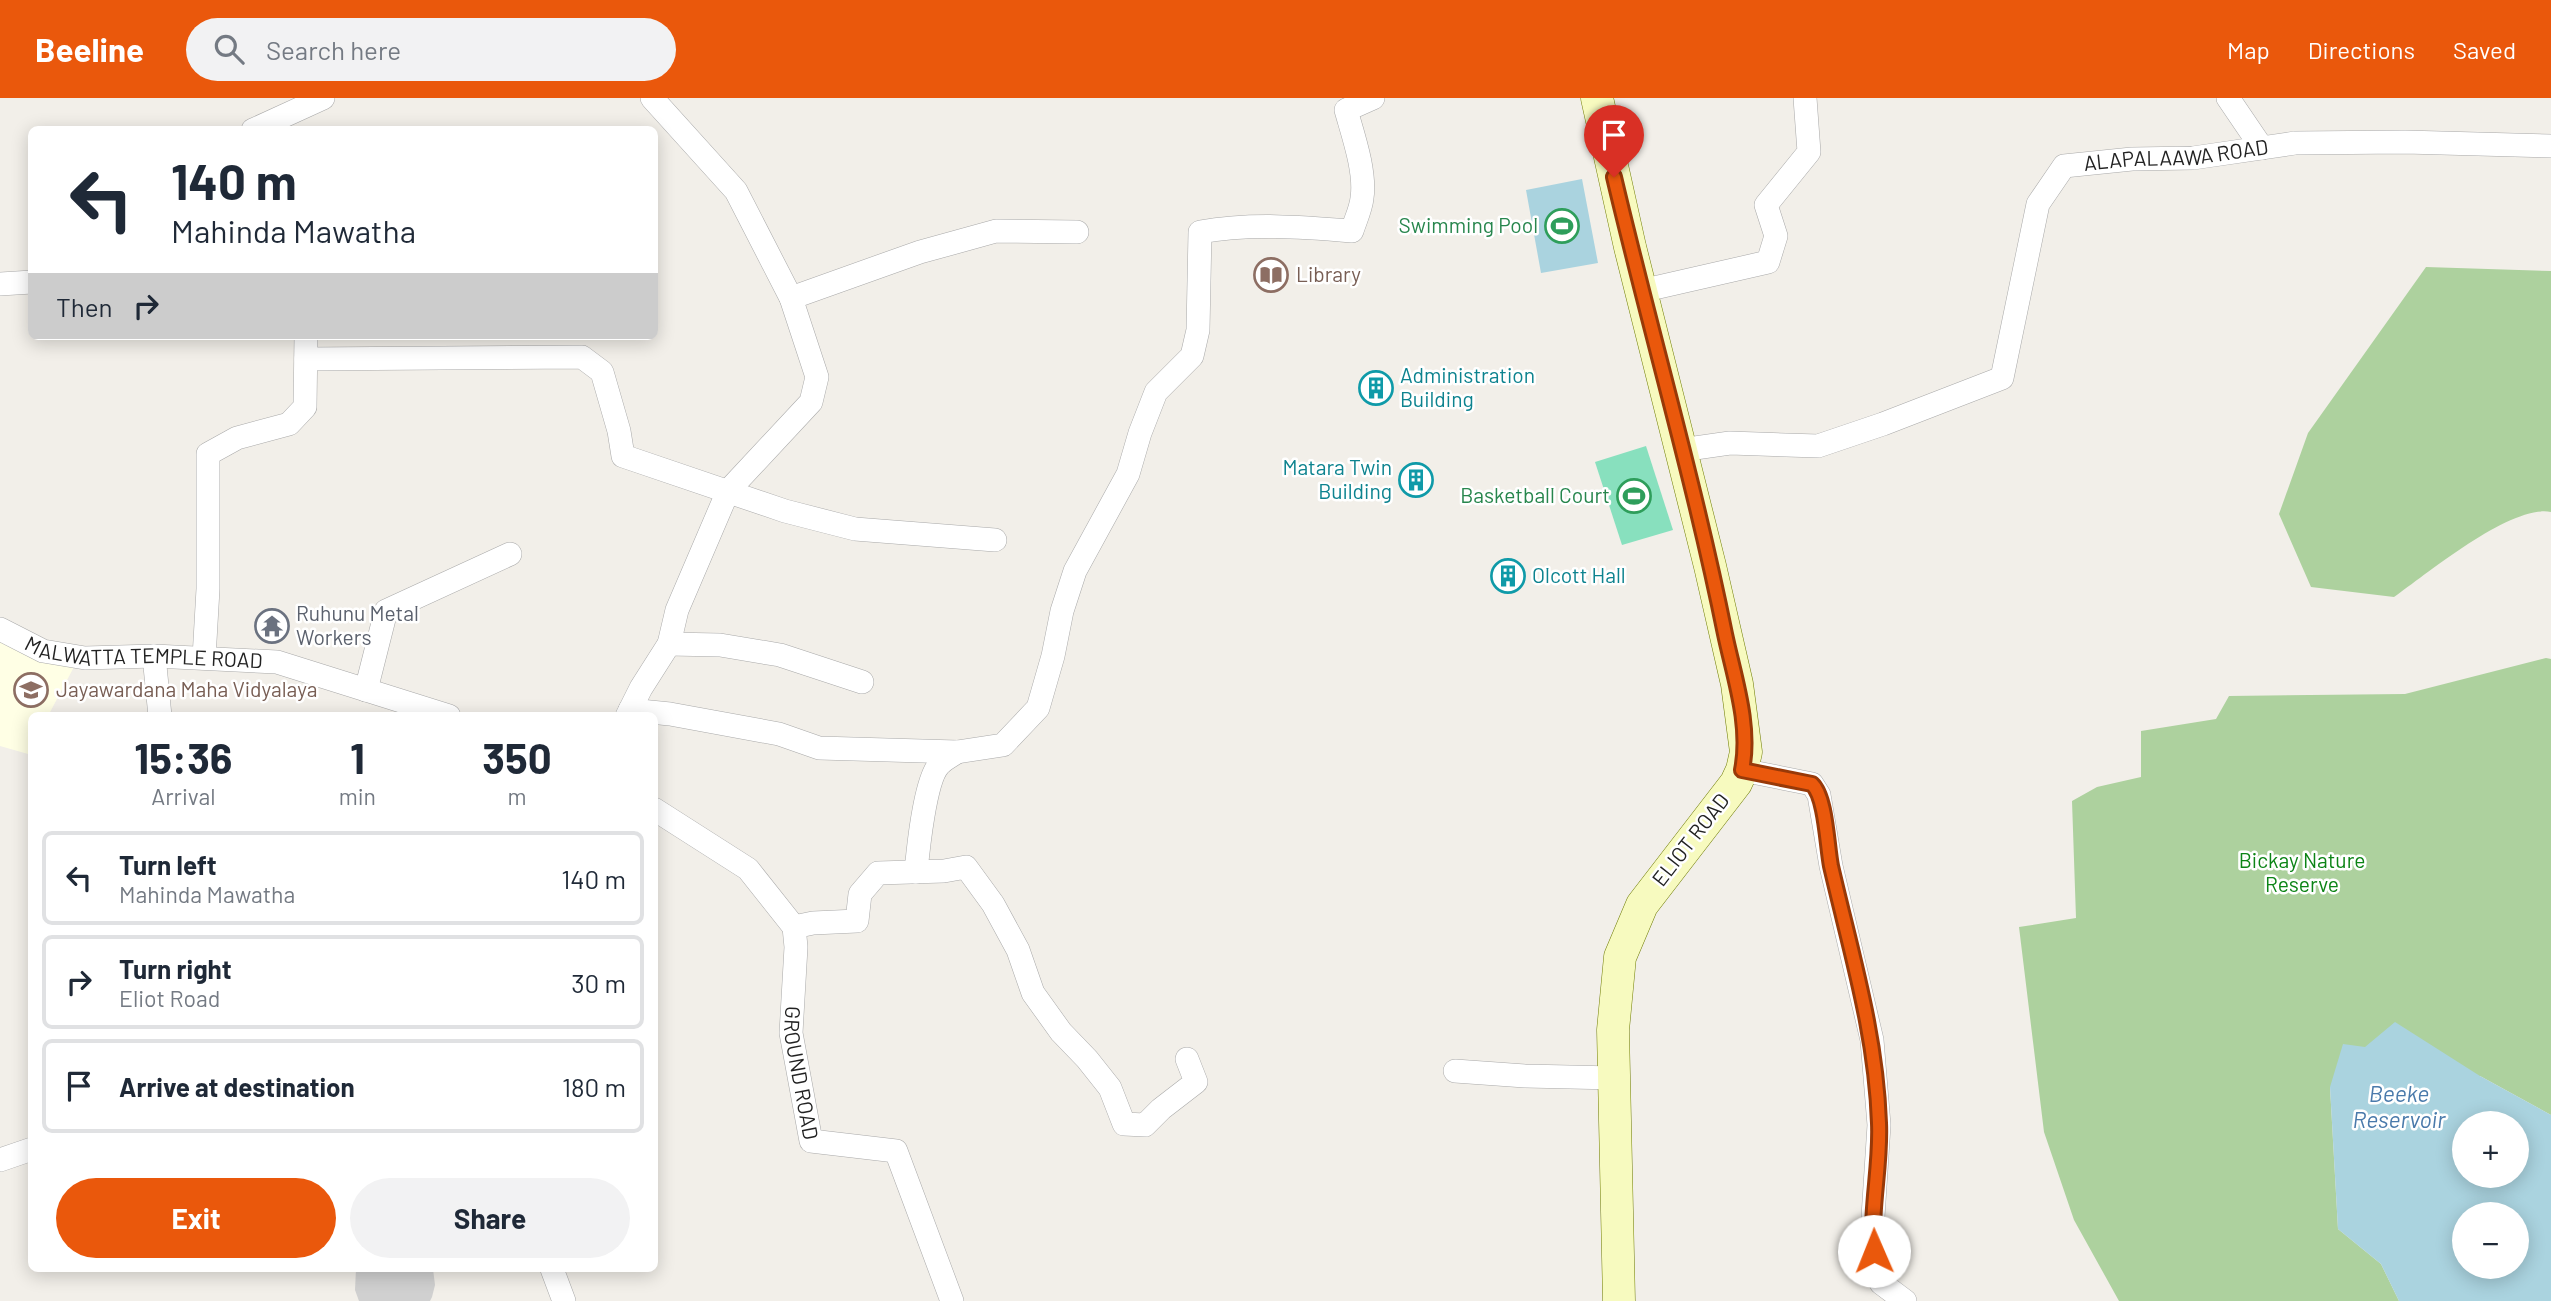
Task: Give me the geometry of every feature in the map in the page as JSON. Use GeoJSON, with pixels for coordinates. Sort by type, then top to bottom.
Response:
{"type":"FeatureCollection","features":[{"type":"Feature","properties":{"kind":"street"},"geometry":{"type":"LineString","coordinates":[[262,126],[323,98]]}},
{"type":"Feature","properties":{"kind":"street"},"geometry":{"type":"LineString","coordinates":[[629,712],[669,644],[677,610],[728,491],[811,402],[817,377],[790,298],[736,191],[652,98]]}},
{"type":"Feature","properties":{"kind":"street"},"geometry":{"type":"LineString","coordinates":[[658,713],[779,734],[819,748],[957,752],[1003,746],[1038,708],[1062,611],[1075,571],[1128,474],[1156,392],[1192,356],[1198,330],[1200,232],[1220,228],[1295,227],[1352,231],[1362,198],[1362,182],[1356,145],[1346,110],[1373,98]]}},
{"type":"Feature","properties":{"kind":"street"},"geometry":{"type":"LineString","coordinates":[[1597,98],[1737,684],[1746,752],[1742,770],[1812,784],[1819,795],[1831,866],[1872,1040],[1879,1125],[1872,1232],[1875,1270],[1881,1283],[1905,1301]]}},
{"type":"Feature","properties":{"kind":"street"},"geometry":{"type":"LineString","coordinates":[[1641,291],[1768,261],[1776,236],[1766,205],[1809,152],[1805,98]]}},
{"type":"Feature","properties":{"kind":"street"},"geometry":{"type":"LineString","coordinates":[[2228,98],[2262,148]]}},
{"type":"Feature","properties":{"kind":"street","name":"ALAPALAAWA ROAD"},"geometry":{"type":"LineString","coordinates":[[1681,450],[1730,443],[1818,446],[2002,378],[2038,204],[2064,166],[2132,159],[2193,158],[2295,143],[2405,142],[2551,146]]}},
{"type":"Feature","properties":{"kind":"street"},"geometry":{"type":"LineString","coordinates":[[790,298],[920,252],[996,231],[1077,232]]}},
{"type":"Feature","properties":{"kind":"street"},"geometry":{"type":"LineString","coordinates":[[0,284],[28,282]]}},
{"type":"Feature","properties":{"kind":"street"},"geometry":{"type":"LineString","coordinates":[[204,658],[208,589],[208,453],[237,438],[289,424],[305,407],[306,340]]}},
{"type":"Feature","properties":{"kind":"street"},"geometry":{"type":"LineString","coordinates":[[306,359],[582,357],[602,372],[620,431],[624,456],[785,511],[855,529],[995,540]]}},
{"type":"Feature","properties":{"kind":"street"},"geometry":{"type":"LineString","coordinates":[[366,690],[386,611],[510,554]]}},
{"type":"Feature","properties":{"kind":"street","name":"MALWATTA TEMPLE ROAD"},"geometry":{"type":"LineString","coordinates":[[0,629],[43,651],[85,658],[154,656],[276,662],[436,712]]}},
{"type":"Feature","properties":{"kind":"street"},"geometry":{"type":"LineString","coordinates":[[669,644],[720,645],[780,655],[862,681]]}},
{"type":"Feature","properties":{"kind":"street"},"geometry":{"type":"LineString","coordinates":[[154,656],[160,712]]}},
{"type":"Feature","properties":{"kind":"street"},"geometry":{"type":"LineString","coordinates":[[916,872],[924,812],[938,765],[957,752]]}},
{"type":"Feature","properties":{"kind":"street","name":"ELIOT ROAD"},"geometry":{"type":"LineString","coordinates":[[1619,1301],[1613,1030],[1620,957],[1637,912],[1735,783],[1742,770]]}},
{"type":"Feature","properties":{"kind":"street"},"geometry":{"type":"LineString","coordinates":[[658,812],[748,869],[794,927],[813,923],[857,921],[860,894],[878,873],[966,867],[993,904],[1018,950],[1033,993],[1061,1032],[1110,1088],[1124,1124],[1145,1125],[1196,1082],[1187,1059]]}},
{"type":"Feature","properties":{"kind":"street","name":"GROUND ROAD"},"geometry":{"type":"LineString","coordinates":[[794,927],[796,947],[791,1033],[811,1141],[896,1151],[952,1301]]}},
{"type":"Feature","properties":{"kind":"street"},"geometry":{"type":"LineString","coordinates":[[1455,1071],[1615,1078]]}},
{"type":"Feature","properties":{"kind":"street"},"geometry":{"type":"LineString","coordinates":[[0,1160],[28,1150]]}},
{"type":"Feature","properties":{"kind":"street"},"geometry":{"type":"LineString","coordinates":[[553,1272],[564,1301]]}},
{"type":"Feature","properties":{"kind":"shaded area","name":"Jayawardana Maha Vidyalaya"},"geometry":{"type":"Polygon","coordinates":[[[0,634],[75,665],[50,712],[28,712],[28,754],[0,746],[0,634]]]}},
{"type":"Feature","properties":{"kind":"shaded area"},"geometry":{"type":"Polygon","coordinates":[[[356,1272],[433,1272],[435,1285],[430,1301],[359,1301],[355,1290],[356,1272]]]}},
{"type":"Feature","properties":{"kind":"green space"},"geometry":{"type":"Polygon","coordinates":[[[2426,267],[2551,271],[2551,512],[2534,512],[2493,529],[2448,557],[2394,597],[2311,587],[2279,514],[2308,433],[2426,267]]]}},
{"type":"Feature","properties":{"kind":"green space","name":"Basketball Court"},"geometry":{"type":"Polygon","coordinates":[[[1646,446],[1673,530],[1622,545],[1595,462],[1646,446]]]}},
{"type":"Feature","properties":{"kind":"green space","name":"Bickay Nature Reserve"},"geometry":{"type":"Polygon","coordinates":[[[2546,658],[2551,659],[2551,1115],[2480,1076],[2330,1087],[2338,1229],[2381,1264],[2399,1301],[2119,1301],[2074,1220],[2044,1132],[2019,927],[2076,918],[2072,801],[2097,787],[2141,777],[2141,731],[2216,719],[2229,696],[2405,694],[2546,658]]]}},
{"type":"Feature","properties":{"kind":"water","name":"Swimming Pool"},"geometry":{"type":"Polygon","coordinates":[[[1582,179],[1598,263],[1541,273],[1526,190],[1582,179]]]}},
{"type":"Feature","properties":{"kind":"water","name":"Beeke Reservoir"},"geometry":{"type":"Polygon","coordinates":[[[2395,1022],[2480,1076],[2551,1115],[2551,1301],[2399,1301],[2381,1264],[2338,1229],[2330,1087],[2343,1044],[2365,1047],[2395,1022]]]}},
{"type":"Feature","properties":{"kind":"place","name":"Swimming Pool"},"geometry":{"type":"Point","coordinates":[1562,226]}},
{"type":"Feature","properties":{"kind":"place","name":"Library"},"geometry":{"type":"Point","coordinates":[1271,275]}},
{"type":"Feature","properties":{"kind":"place","name":"Administration Building"},"geometry":{"type":"Point","coordinates":[1376,388]}},
{"type":"Feature","properties":{"kind":"place","name":"Matara Twin Building"},"geometry":{"type":"Point","coordinates":[1416,480]}},
{"type":"Feature","properties":{"kind":"place","name":"Basketball Court"},"geometry":{"type":"Point","coordinates":[1634,496]}},
{"type":"Feature","properties":{"kind":"place","name":"Olcott Hall"},"geometry":{"type":"Point","coordinates":[1508,576]}},
{"type":"Feature","properties":{"kind":"place","name":"Ruhunu Metal Workers"},"geometry":{"type":"Point","coordinates":[272,626]}},
{"type":"Feature","properties":{"kind":"place","name":"Jayawardana Maha Vidyalaya"},"geometry":{"type":"Point","coordinates":[31,690]}},
{"type":"Feature","properties":{"kind":"route"},"geometry":{"type":"LineString","coordinates":[[1614,177],[1737,684],[1746,752],[1742,770],[1812,784],[1819,795],[1831,866],[1872,1040],[1879,1125],[1872,1232],[1874,1251]]}}]}
